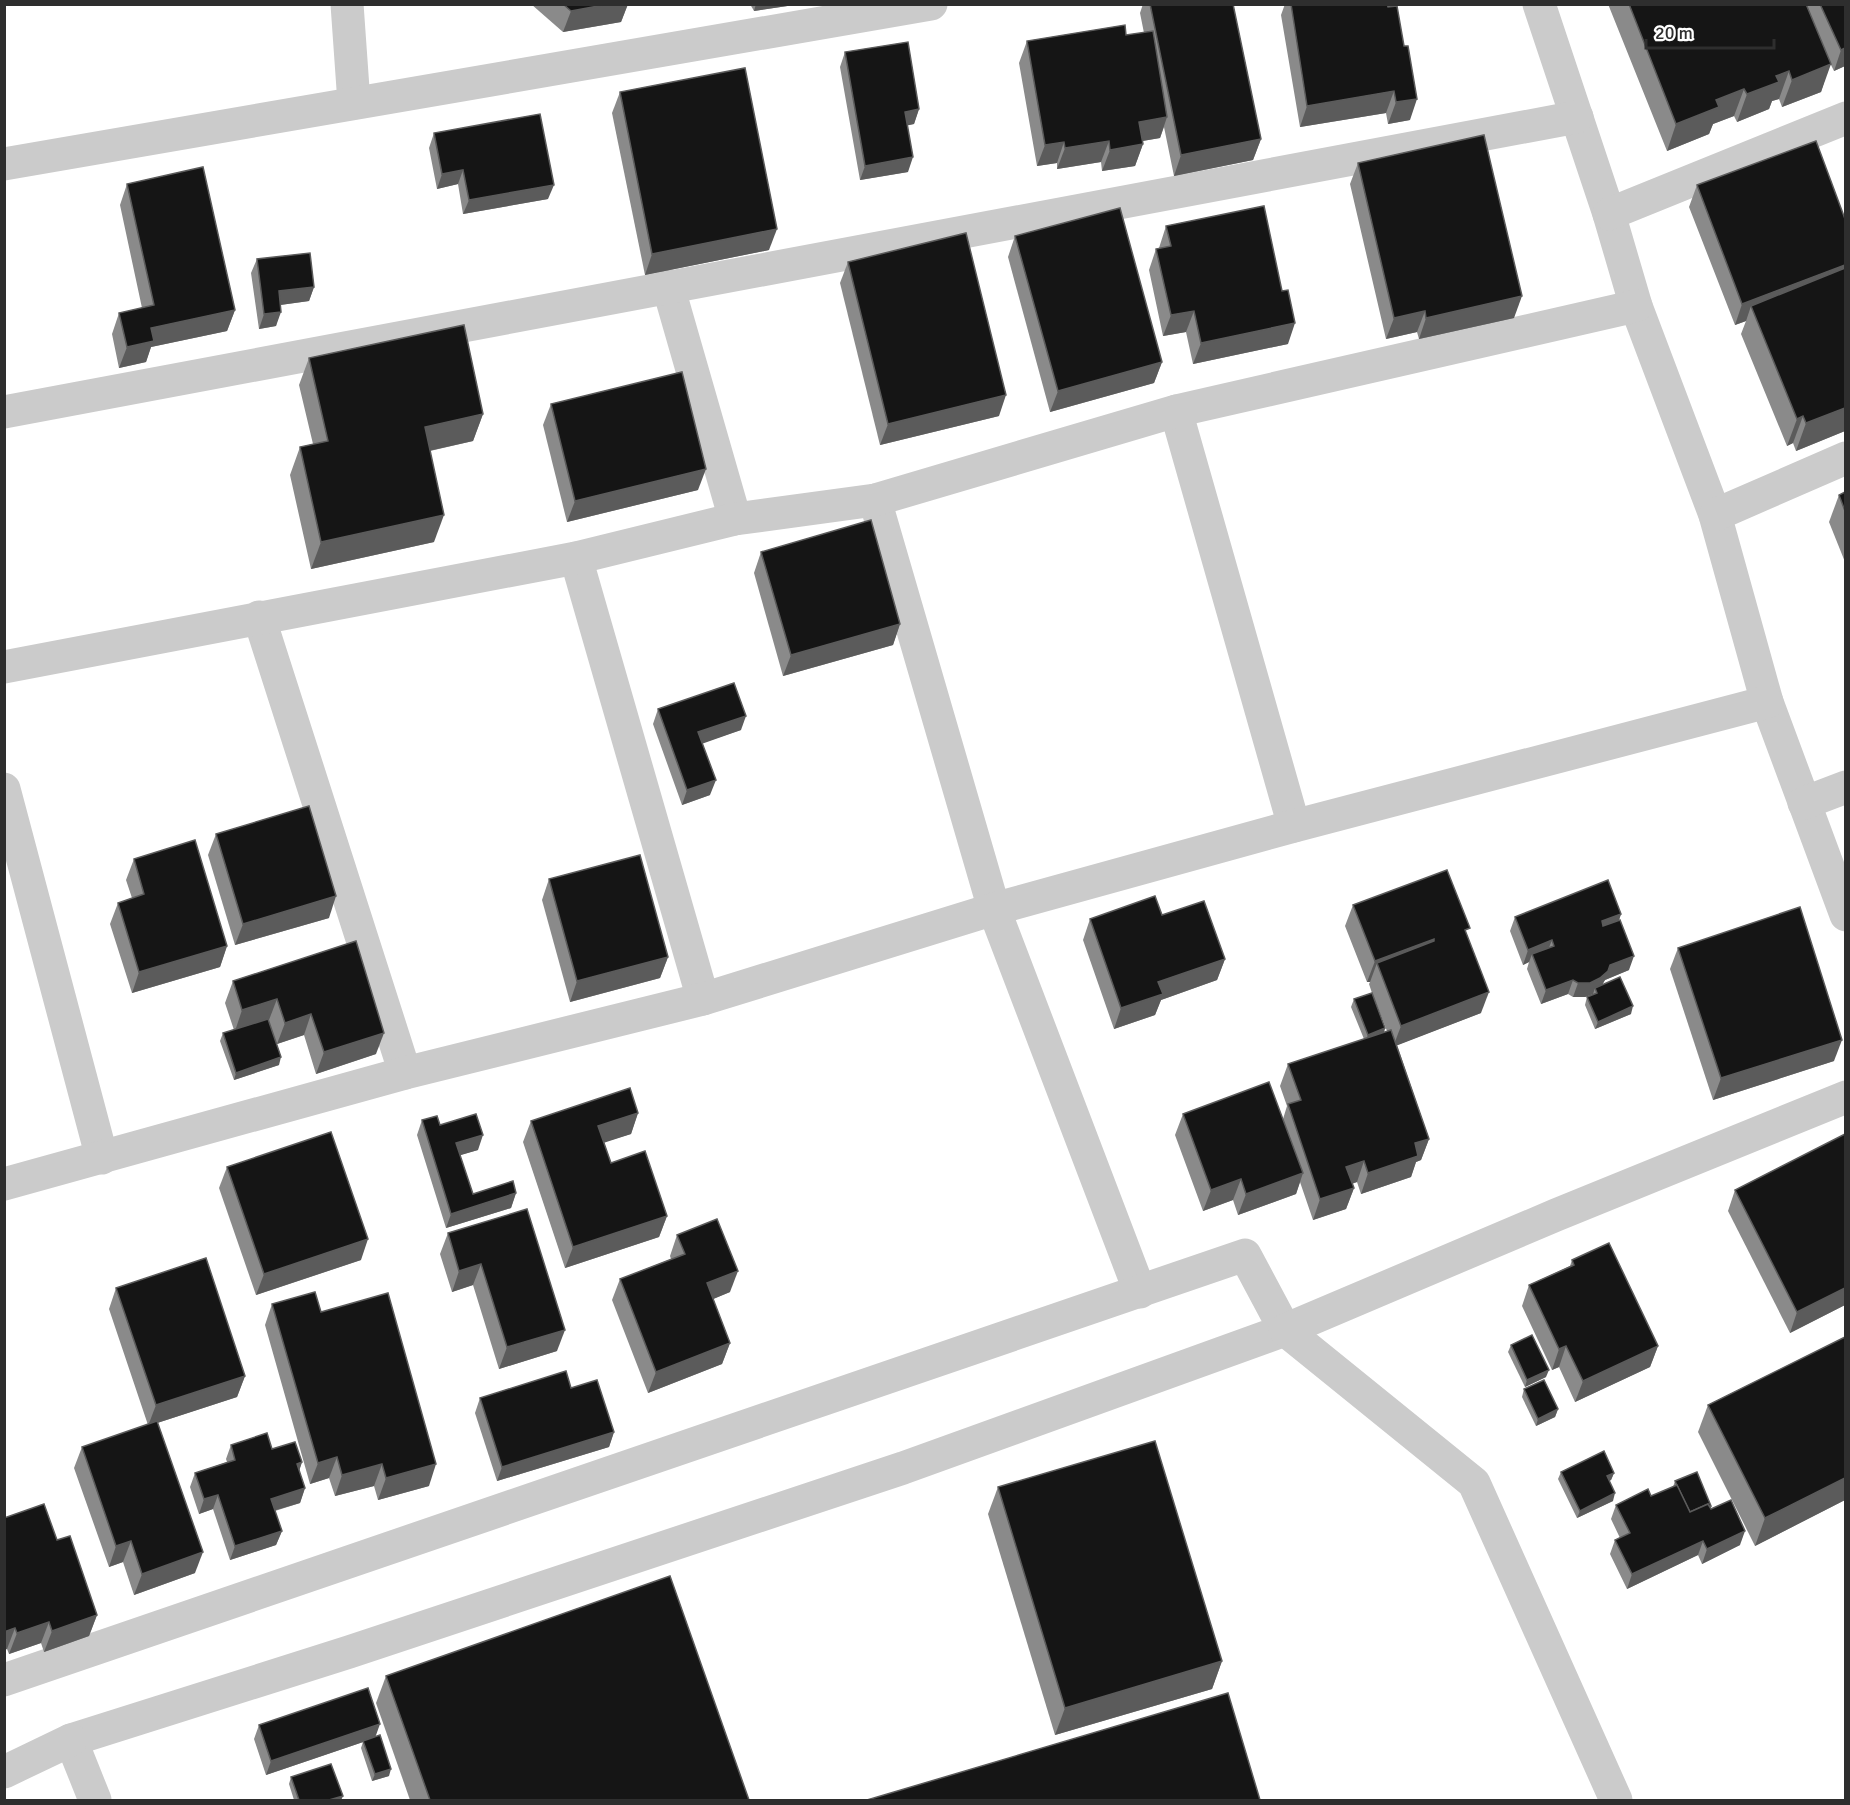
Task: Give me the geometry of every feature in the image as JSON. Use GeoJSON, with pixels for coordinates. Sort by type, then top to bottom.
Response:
{"type":"FeatureCollection","features":[{"type":"Feature","properties":{"kind":"street"},"geometry":{"type":"LineString","coordinates":[[347,4],[354,104]]}},
{"type":"Feature","properties":{"kind":"street"},"geometry":{"type":"LineString","coordinates":[[4,164],[931,4]]}},
{"type":"Feature","properties":{"kind":"street"},"geometry":{"type":"LineString","coordinates":[[1539,4],[1609,214],[1636,306],[1715,515],[1767,702],[1845,915]]}},
{"type":"Feature","properties":{"kind":"street"},"geometry":{"type":"LineString","coordinates":[[4,412],[1576,117]]}},
{"type":"Feature","properties":{"kind":"street"},"geometry":{"type":"LineString","coordinates":[[1609,214],[1845,117]]}},
{"type":"Feature","properties":{"kind":"street"},"geometry":{"type":"LineString","coordinates":[[668,286],[735,519]]}},
{"type":"Feature","properties":{"kind":"street"},"geometry":{"type":"LineString","coordinates":[[4,667],[576,558],[735,519],[875,500],[1176,411],[1636,306]]}},
{"type":"Feature","properties":{"kind":"street"},"geometry":{"type":"LineString","coordinates":[[1176,411],[1294,826]]}},
{"type":"Feature","properties":{"kind":"street"},"geometry":{"type":"LineString","coordinates":[[1715,515],[1845,458]]}},
{"type":"Feature","properties":{"kind":"street"},"geometry":{"type":"LineString","coordinates":[[875,500],[994,909],[1140,1292]]}},
{"type":"Feature","properties":{"kind":"street"},"geometry":{"type":"LineString","coordinates":[[576,558],[703,999]]}},
{"type":"Feature","properties":{"kind":"street"},"geometry":{"type":"LineString","coordinates":[[259,617],[405,1073]]}},
{"type":"Feature","properties":{"kind":"street"},"geometry":{"type":"LineString","coordinates":[[4,1184],[405,1073],[703,999],[994,909],[1294,826],[1767,702]]}},
{"type":"Feature","properties":{"kind":"street"},"geometry":{"type":"LineString","coordinates":[[1804,802],[1845,787]]}},
{"type":"Feature","properties":{"kind":"street"},"geometry":{"type":"LineString","coordinates":[[4,789],[102,1158]]}},
{"type":"Feature","properties":{"kind":"street"},"geometry":{"type":"LineString","coordinates":[[4,1772],[71,1740],[349,1652],[903,1468],[1285,1330],[1845,1097]]}},
{"type":"Feature","properties":{"kind":"street"},"geometry":{"type":"LineString","coordinates":[[4,1680],[1245,1255],[1285,1330],[1474,1482],[1616,1800]]}},
{"type":"Feature","properties":{"kind":"street"},"geometry":{"type":"LineString","coordinates":[[71,1740],[95,1800]]}},
{"type":"Feature","properties":{"kind":"building"},"geometry":{"type":"Polygon","coordinates":[[[563,4],[609,4],[571,11],[563,4]]]}},
{"type":"Feature","properties":{"kind":"building"},"geometry":{"type":"Polygon","coordinates":[[[1150,4],[1233,4],[1261,139],[1181,155],[1150,4]]]}},
{"type":"Feature","properties":{"kind":"building"},"geometry":{"type":"Polygon","coordinates":[[[1291,4],[1387,4],[1388,7],[1397,6],[1404,46],[1408,46],[1417,99],[1396,102],[1394,91],[1307,106],[1291,4]]]}},
{"type":"Feature","properties":{"kind":"building"},"geometry":{"type":"Polygon","coordinates":[[[1629,4],[1806,4],[1831,64],[1792,80],[1789,71],[1776,76],[1779,82],[1747,94],[1744,89],[1716,100],[1719,107],[1676,124],[1629,4]]]}},
{"type":"Feature","properties":{"kind":"building"},"geometry":{"type":"Polygon","coordinates":[[[1820,4],[1845,4],[1845,48],[1841,50],[1820,4]]]}},
{"type":"Feature","properties":{"kind":"building"},"geometry":{"type":"Polygon","coordinates":[[[1125,25],[1126,35],[1153,31],[1167,117],[1139,122],[1143,144],[1110,150],[1109,141],[1065,148],[1064,142],[1045,145],[1027,41],[1125,25]]]}},
{"type":"Feature","properties":{"kind":"building"},"geometry":{"type":"Polygon","coordinates":[[[908,42],[919,109],[905,112],[913,157],[865,166],[845,52],[908,42]]]}},
{"type":"Feature","properties":{"kind":"building"},"geometry":{"type":"Polygon","coordinates":[[[745,68],[777,229],[652,254],[620,92],[745,68]]]}},
{"type":"Feature","properties":{"kind":"building"},"geometry":{"type":"Polygon","coordinates":[[[540,114],[554,185],[469,200],[463,170],[442,174],[434,133],[540,114]]]}},
{"type":"Feature","properties":{"kind":"building"},"geometry":{"type":"Polygon","coordinates":[[[1484,135],[1522,296],[1426,318],[1425,311],[1394,318],[1358,163],[1484,135]]]}},
{"type":"Feature","properties":{"kind":"building"},"geometry":{"type":"Polygon","coordinates":[[[1816,141],[1845,219],[1845,265],[1742,304],[1697,185],[1816,141]]]}},
{"type":"Feature","properties":{"kind":"building"},"geometry":{"type":"Polygon","coordinates":[[[203,167],[235,310],[151,328],[154,341],[127,347],[119,313],[154,305],[127,184],[203,167]]]}},
{"type":"Feature","properties":{"kind":"building"},"geometry":{"type":"Polygon","coordinates":[[[1264,206],[1282,291],[1288,290],[1295,323],[1201,343],[1194,311],[1171,315],[1156,249],[1171,246],[1166,226],[1264,206]]]}},
{"type":"Feature","properties":{"kind":"building"},"geometry":{"type":"Polygon","coordinates":[[[1120,208],[1162,362],[1058,391],[1015,236],[1120,208]]]}},
{"type":"Feature","properties":{"kind":"building"},"geometry":{"type":"Polygon","coordinates":[[[966,233],[1006,395],[888,424],[848,262],[966,233]]]}},
{"type":"Feature","properties":{"kind":"building"},"geometry":{"type":"Polygon","coordinates":[[[310,253],[314,287],[279,291],[281,312],[264,314],[257,259],[310,253]]]}},
{"type":"Feature","properties":{"kind":"building"},"geometry":{"type":"Polygon","coordinates":[[[1845,268],[1845,408],[1806,423],[1803,416],[1797,419],[1751,306],[1845,268]]]}},
{"type":"Feature","properties":{"kind":"building"},"geometry":{"type":"Polygon","coordinates":[[[464,325],[483,414],[425,427],[444,515],[321,542],[300,447],[328,441],[309,358],[464,325]]]}},
{"type":"Feature","properties":{"kind":"building"},"geometry":{"type":"Polygon","coordinates":[[[682,372],[706,469],[575,501],[551,404],[682,372]]]}},
{"type":"Feature","properties":{"kind":"building"},"geometry":{"type":"Polygon","coordinates":[[[1845,492],[1845,511],[1839,495],[1845,492]]]}},
{"type":"Feature","properties":{"kind":"building"},"geometry":{"type":"Polygon","coordinates":[[[871,520],[900,624],[791,655],[761,552],[871,520]]]}},
{"type":"Feature","properties":{"kind":"building"},"geometry":{"type":"Polygon","coordinates":[[[734,683],[746,716],[698,732],[716,780],[687,790],[658,709],[734,683]]]}},
{"type":"Feature","properties":{"kind":"building"},"geometry":{"type":"Polygon","coordinates":[[[309,806],[336,896],[243,924],[216,834],[309,806]]]}},
{"type":"Feature","properties":{"kind":"building"},"geometry":{"type":"Polygon","coordinates":[[[195,840],[227,946],[139,972],[118,903],[144,894],[134,859],[195,840]]]}},
{"type":"Feature","properties":{"kind":"building"},"geometry":{"type":"Polygon","coordinates":[[[640,855],[668,957],[577,981],[549,879],[640,855]]]}},
{"type":"Feature","properties":{"kind":"building"},"geometry":{"type":"Polygon","coordinates":[[[1447,870],[1470,928],[1465,930],[1489,992],[1401,1026],[1377,963],[1434,941],[1434,939],[1375,961],[1353,905],[1447,870]]]}},
{"type":"Feature","properties":{"kind":"building"},"geometry":{"type":"Polygon","coordinates":[[[1608,880],[1621,914],[1602,921],[1603,926],[1620,920],[1634,956],[1610,965],[1608,971],[1590,983],[1578,983],[1573,980],[1546,990],[1532,954],[1554,946],[1552,940],[1528,950],[1515,917],[1608,880]]]}},
{"type":"Feature","properties":{"kind":"building"},"geometry":{"type":"Polygon","coordinates":[[[1155,896],[1162,915],[1204,901],[1225,959],[1158,982],[1163,994],[1121,1008],[1090,919],[1155,896]]]}},
{"type":"Feature","properties":{"kind":"building"},"geometry":{"type":"Polygon","coordinates":[[[1800,907],[1842,1040],[1721,1078],[1678,948],[1800,907]]]}},
{"type":"Feature","properties":{"kind":"building"},"geometry":{"type":"Polygon","coordinates":[[[356,941],[384,1033],[324,1052],[311,1014],[285,1023],[277,999],[242,1010],[233,981],[356,941]]]}},
{"type":"Feature","properties":{"kind":"building"},"geometry":{"type":"Polygon","coordinates":[[[1620,977],[1633,1006],[1598,1022],[1587,997],[1597,993],[1595,988],[1620,977]]]}},
{"type":"Feature","properties":{"kind":"building"},"geometry":{"type":"Polygon","coordinates":[[[1372,993],[1385,1028],[1368,1035],[1354,999],[1372,993]]]}},
{"type":"Feature","properties":{"kind":"building"},"geometry":{"type":"Polygon","coordinates":[[[268,1019],[281,1057],[236,1073],[223,1033],[268,1019]]]}},
{"type":"Feature","properties":{"kind":"building"},"geometry":{"type":"Polygon","coordinates":[[[1391,1030],[1429,1139],[1415,1143],[1418,1156],[1368,1173],[1364,1161],[1346,1167],[1354,1188],[1320,1199],[1288,1104],[1301,1100],[1288,1064],[1391,1030]]]}},
{"type":"Feature","properties":{"kind":"building"},"geometry":{"type":"Polygon","coordinates":[[[1269,1082],[1303,1173],[1246,1194],[1241,1179],[1211,1190],[1183,1114],[1269,1082]]]}},
{"type":"Feature","properties":{"kind":"building"},"geometry":{"type":"Polygon","coordinates":[[[630,1088],[638,1113],[598,1126],[611,1163],[645,1151],[667,1216],[573,1247],[531,1121],[630,1088]]]}},
{"type":"Feature","properties":{"kind":"building"},"geometry":{"type":"Polygon","coordinates":[[[476,1114],[483,1135],[456,1143],[473,1194],[513,1181],[516,1193],[451,1214],[422,1120],[437,1116],[440,1125],[476,1114]]]}},
{"type":"Feature","properties":{"kind":"building"},"geometry":{"type":"Polygon","coordinates":[[[331,1132],[368,1239],[264,1274],[227,1167],[331,1132]]]}},
{"type":"Feature","properties":{"kind":"building"},"geometry":{"type":"Polygon","coordinates":[[[1845,1134],[1845,1288],[1797,1312],[1735,1190],[1845,1134]]]}},
{"type":"Feature","properties":{"kind":"building"},"geometry":{"type":"Polygon","coordinates":[[[527,1209],[565,1330],[507,1347],[481,1264],[459,1271],[448,1233],[527,1209]]]}},
{"type":"Feature","properties":{"kind":"building"},"geometry":{"type":"Polygon","coordinates":[[[717,1219],[738,1271],[707,1283],[730,1343],[656,1372],[620,1279],[685,1254],[677,1235],[717,1219]]]}},
{"type":"Feature","properties":{"kind":"building"},"geometry":{"type":"Polygon","coordinates":[[[1609,1243],[1658,1346],[1583,1381],[1566,1346],[1559,1349],[1529,1285],[1574,1265],[1572,1260],[1609,1243]]]}},
{"type":"Feature","properties":{"kind":"building"},"geometry":{"type":"Polygon","coordinates":[[[206,1258],[245,1376],[156,1405],[116,1288],[206,1258]]]}},
{"type":"Feature","properties":{"kind":"building"},"geometry":{"type":"Polygon","coordinates":[[[315,1292],[321,1312],[388,1293],[436,1464],[386,1478],[382,1464],[342,1475],[337,1457],[318,1463],[272,1304],[315,1292]]]}},
{"type":"Feature","properties":{"kind":"building"},"geometry":{"type":"Polygon","coordinates":[[[1532,1335],[1549,1370],[1527,1380],[1511,1345],[1532,1335]]]}},
{"type":"Feature","properties":{"kind":"building"},"geometry":{"type":"Polygon","coordinates":[[[1845,1337],[1845,1478],[1765,1518],[1708,1405],[1845,1337]]]}},
{"type":"Feature","properties":{"kind":"building"},"geometry":{"type":"Polygon","coordinates":[[[566,1371],[571,1388],[597,1380],[614,1432],[502,1467],[480,1398],[566,1371]]]}},
{"type":"Feature","properties":{"kind":"building"},"geometry":{"type":"Polygon","coordinates":[[[1544,1380],[1558,1409],[1538,1419],[1524,1389],[1544,1380]]]}},
{"type":"Feature","properties":{"kind":"building"},"geometry":{"type":"Polygon","coordinates":[[[157,1421],[203,1552],[142,1574],[131,1541],[116,1546],[82,1447],[157,1421]]]}},
{"type":"Feature","properties":{"kind":"building"},"geometry":{"type":"Polygon","coordinates":[[[267,1433],[272,1449],[295,1442],[302,1462],[297,1464],[305,1488],[271,1499],[282,1531],[235,1546],[218,1495],[204,1499],[195,1473],[235,1460],[231,1445],[267,1433]]]}},
{"type":"Feature","properties":{"kind":"building"},"geometry":{"type":"Polygon","coordinates":[[[1155,1441],[1222,1661],[1065,1708],[998,1487],[1155,1441]]]}},
{"type":"Feature","properties":{"kind":"building"},"geometry":{"type":"Polygon","coordinates":[[[1604,1451],[1614,1473],[1607,1476],[1615,1493],[1580,1511],[1561,1472],[1604,1451]]]}},
{"type":"Feature","properties":{"kind":"building"},"geometry":{"type":"Polygon","coordinates":[[[1697,1472],[1711,1506],[1708,1504],[1690,1512],[1675,1481],[1697,1472]]]}},
{"type":"Feature","properties":{"kind":"building"},"geometry":{"type":"Polygon","coordinates":[[[1677,1485],[1690,1512],[1708,1504],[1711,1509],[1731,1500],[1745,1531],[1707,1549],[1703,1541],[1632,1574],[1615,1540],[1630,1533],[1616,1505],[1648,1489],[1651,1496],[1677,1485]]]}},
{"type":"Feature","properties":{"kind":"building"},"geometry":{"type":"Polygon","coordinates":[[[44,1504],[57,1540],[70,1536],[97,1615],[52,1631],[49,1622],[17,1633],[15,1628],[4,1632],[4,1518],[44,1504]]]}},
{"type":"Feature","properties":{"kind":"building"},"geometry":{"type":"Polygon","coordinates":[[[670,1576],[749,1800],[430,1800],[386,1676],[670,1576]]]}},
{"type":"Feature","properties":{"kind":"building"},"geometry":{"type":"Polygon","coordinates":[[[368,1688],[380,1724],[271,1761],[259,1725],[368,1688]]]}},
{"type":"Feature","properties":{"kind":"building"},"geometry":{"type":"Polygon","coordinates":[[[1228,1693],[1260,1800],[867,1800],[1228,1693]]]}},
{"type":"Feature","properties":{"kind":"building"},"geometry":{"type":"Polygon","coordinates":[[[380,1735],[391,1769],[375,1774],[363,1741],[380,1735]]]}},
{"type":"Feature","properties":{"kind":"building"},"geometry":{"type":"Polygon","coordinates":[[[331,1764],[343,1796],[329,1800],[299,1800],[291,1777],[331,1764]]]}}]}
